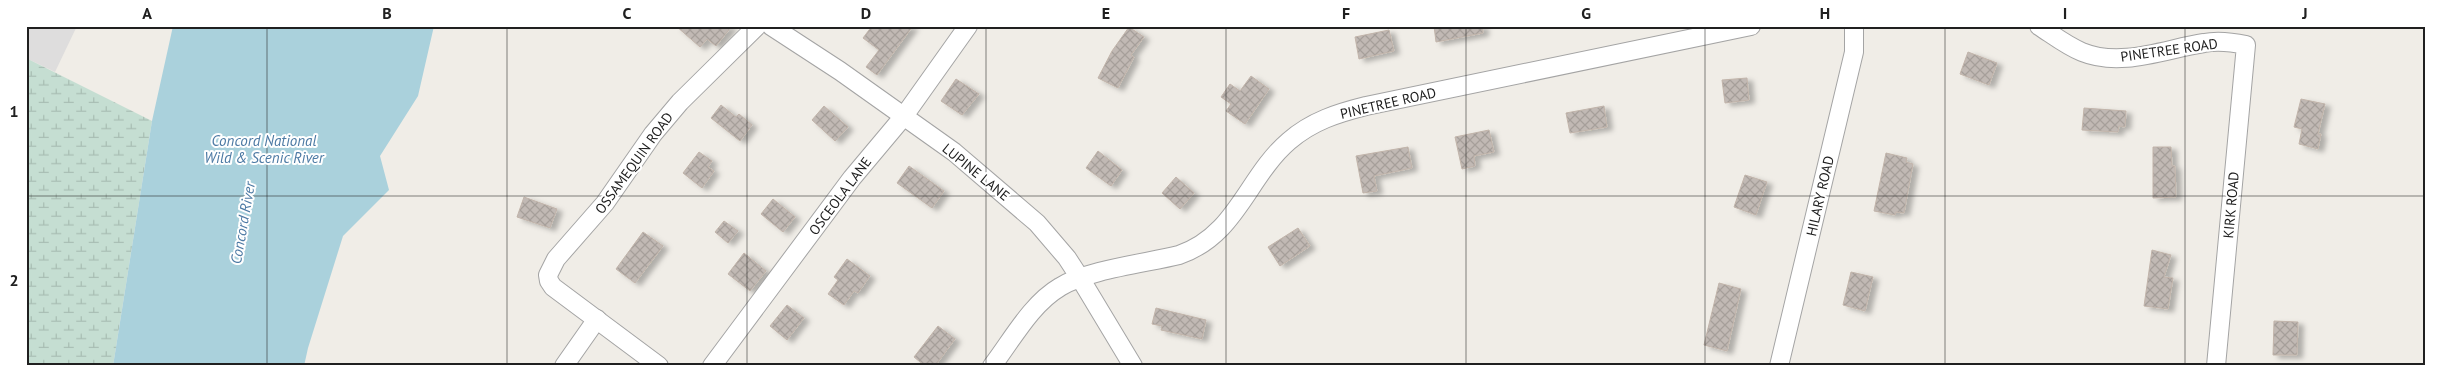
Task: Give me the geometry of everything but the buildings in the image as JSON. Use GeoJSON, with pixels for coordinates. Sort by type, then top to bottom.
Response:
{"type":"FeatureCollection","features":[{"type":"Feature","properties":{"kind":"street","name":"OSSAMEQUIN ROAD"},"geometry":{"type":"LineString","coordinates":[[597,319],[553,287],[548,281],[548,275],[556,259],[605,203],[665,118],[758,26]]}},
{"type":"Feature","properties":{"kind":"street","name":"LUPINE LANE"},"geometry":{"type":"LineString","coordinates":[[771,26],[904,116],[976,170],[1030,217],[1052,240],[1080,278],[1133,366]]}},
{"type":"Feature","properties":{"kind":"street","name":"OSCEOLA LANE"},"geometry":{"type":"LineString","coordinates":[[712,366],[852,178],[904,116],[968,26]]}},
{"type":"Feature","properties":{"kind":"street","name":"PINETREE ROAD"},"geometry":{"type":"LineString","coordinates":[[992,366],[1038,306],[1058,288],[1080,278],[1179,255],[1194,250],[1210,240],[1221,230],[1288,141],[1315,123],[1366,106],[1751,26]]}},
{"type":"Feature","properties":{"kind":"street","name":"HILARY ROAD"},"geometry":{"type":"LineString","coordinates":[[1779,366],[1854,52],[1854,26]]}},
{"type":"Feature","properties":{"kind":"street","name":"PINETREE ROAD"},"geometry":{"type":"LineString","coordinates":[[2039,26],[2083,53],[2100,57],[2134,57],[2205,42],[2246,44]]}},
{"type":"Feature","properties":{"kind":"street","name":"KIRK ROAD"},"geometry":{"type":"LineString","coordinates":[[2216,366],[2246,44]]}},
{"type":"Feature","properties":{"kind":"street"},"geometry":{"type":"LineString","coordinates":[[564,366],[597,319],[659,366]]}},
{"type":"Feature","properties":{"kind":"shaded area"},"geometry":{"type":"Polygon","coordinates":[[[26,26],[77,26],[55,72],[26,58],[26,26]]]}},
{"type":"Feature","properties":{"kind":"green space"},"geometry":{"type":"Polygon","coordinates":[[[26,58],[152,121],[113,366],[26,366],[26,58]]]}},
{"type":"Feature","properties":{"kind":"water","name":"Concord National Wild & Scenic River"},"geometry":{"type":"Polygon","coordinates":[[[173,26],[434,26],[418,96],[380,156],[389,190],[343,236],[304,366],[113,366],[152,121],[173,26]]]}},
{"type":"Feature","properties":{"kind":"water label","name":"Concord River"},"geometry":{"type":"Point","coordinates":[243,223]}}]}
